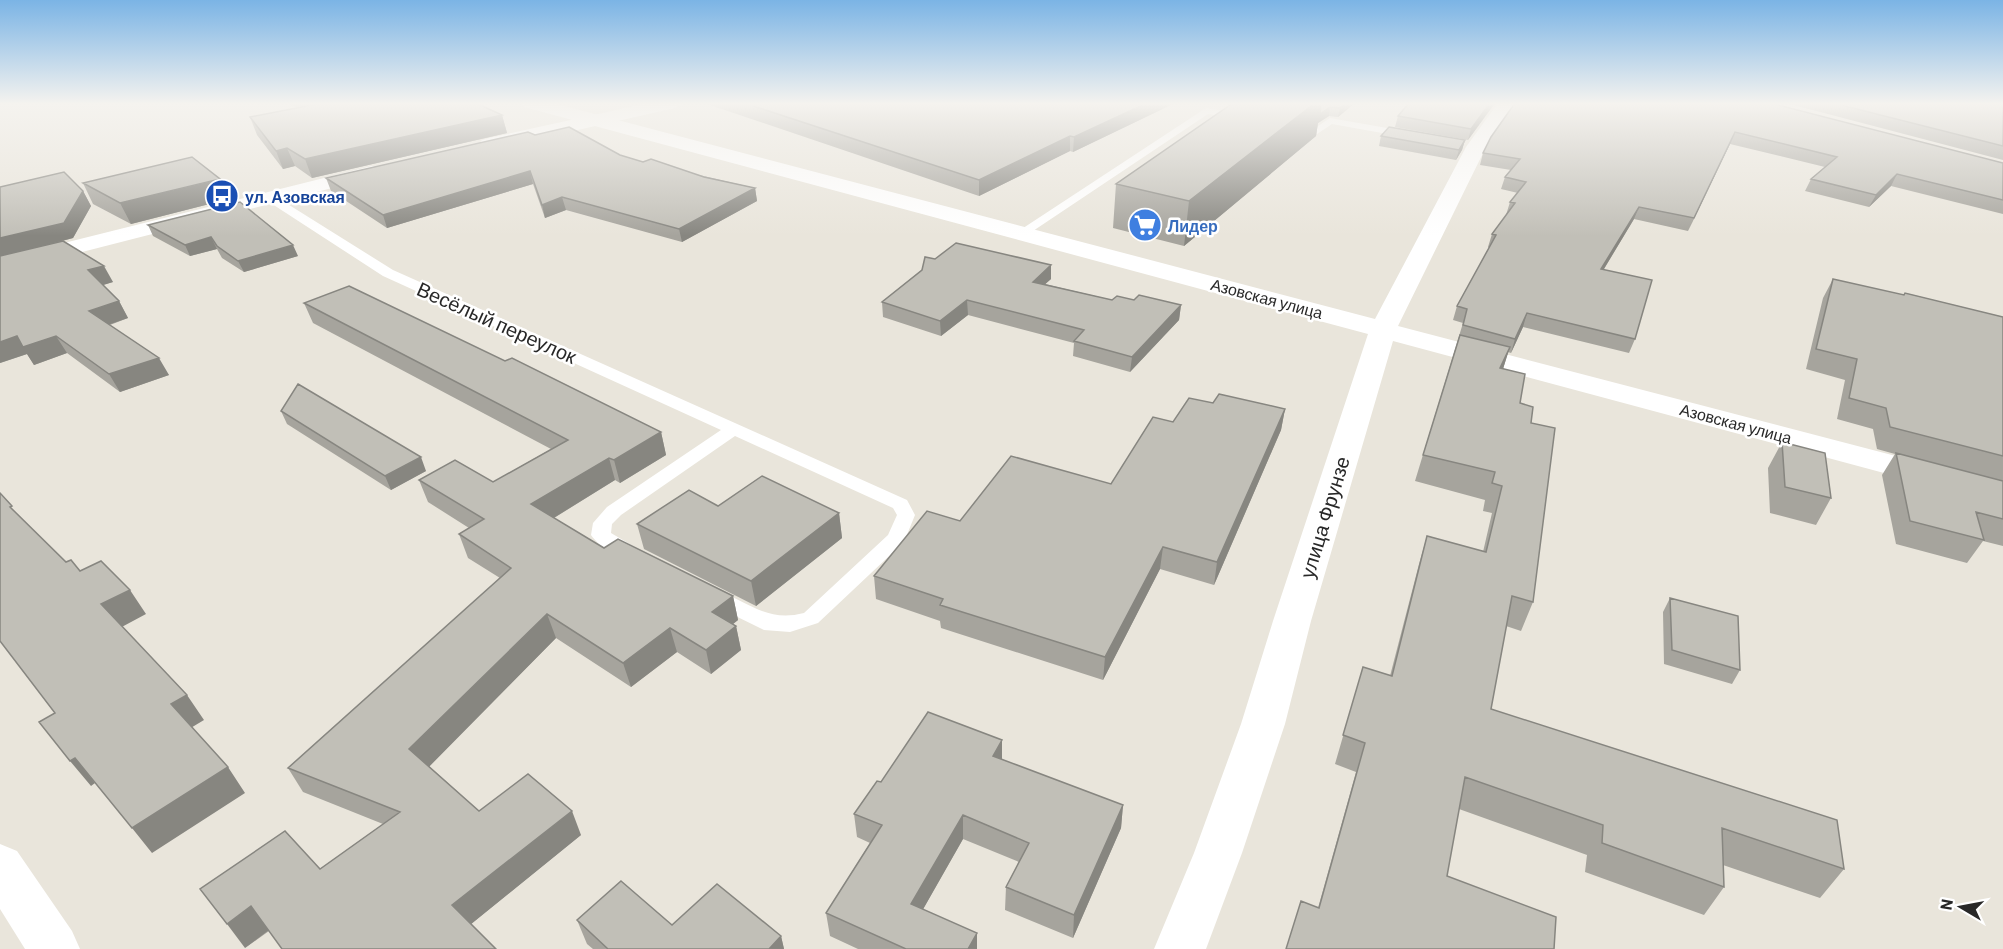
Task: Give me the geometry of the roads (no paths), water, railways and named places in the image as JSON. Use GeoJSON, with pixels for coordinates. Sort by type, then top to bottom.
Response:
{"type":"FeatureCollection","features":[{"type":"Feature","properties":{"kind":"street"},"geometry":{"type":"LineString","coordinates":[[466,149],[474,147]]}},
{"type":"Feature","properties":{"kind":"street","name":"Азовская улица"},"geometry":{"type":"LineString","coordinates":[[691,147],[1383,328],[2003,495]]}},
{"type":"Feature","properties":{"kind":"street","name":"улица Фрунзе"},"geometry":{"type":"LineString","coordinates":[[1180,949],[1218,852],[1263,724],[1292,621],[1383,328],[1470,147]]}},
{"type":"Feature","properties":{"kind":"street"},"geometry":{"type":"LineString","coordinates":[[0,266],[391,167]]}},
{"type":"Feature","properties":{"kind":"street"},"geometry":{"type":"LineString","coordinates":[[0,866],[54,949]]}},
{"type":"Feature","properties":{"kind":"lane"},"geometry":{"type":"LineString","coordinates":[[1020,234],[1151,147]]}},
{"type":"Feature","properties":{"kind":"lane","name":"Весёлый переулок"},"geometry":{"type":"LineString","coordinates":[[270,197],[388,273],[900,504],[906,515],[897,538],[811,618],[790,624],[764,622],[703,591]]}},
{"type":"Feature","properties":{"kind":"lane"},"geometry":{"type":"LineString","coordinates":[[641,559],[611,544],[601,535],[603,523],[614,511],[734,429]]}},
{"type":"Feature","properties":{"kind":"place","name":"ул. Азовская"},"geometry":{"type":"Point","coordinates":[222,196]}},
{"type":"Feature","properties":{"kind":"place","name":"Лидер"},"geometry":{"type":"Point","coordinates":[1145,225]}}]}
